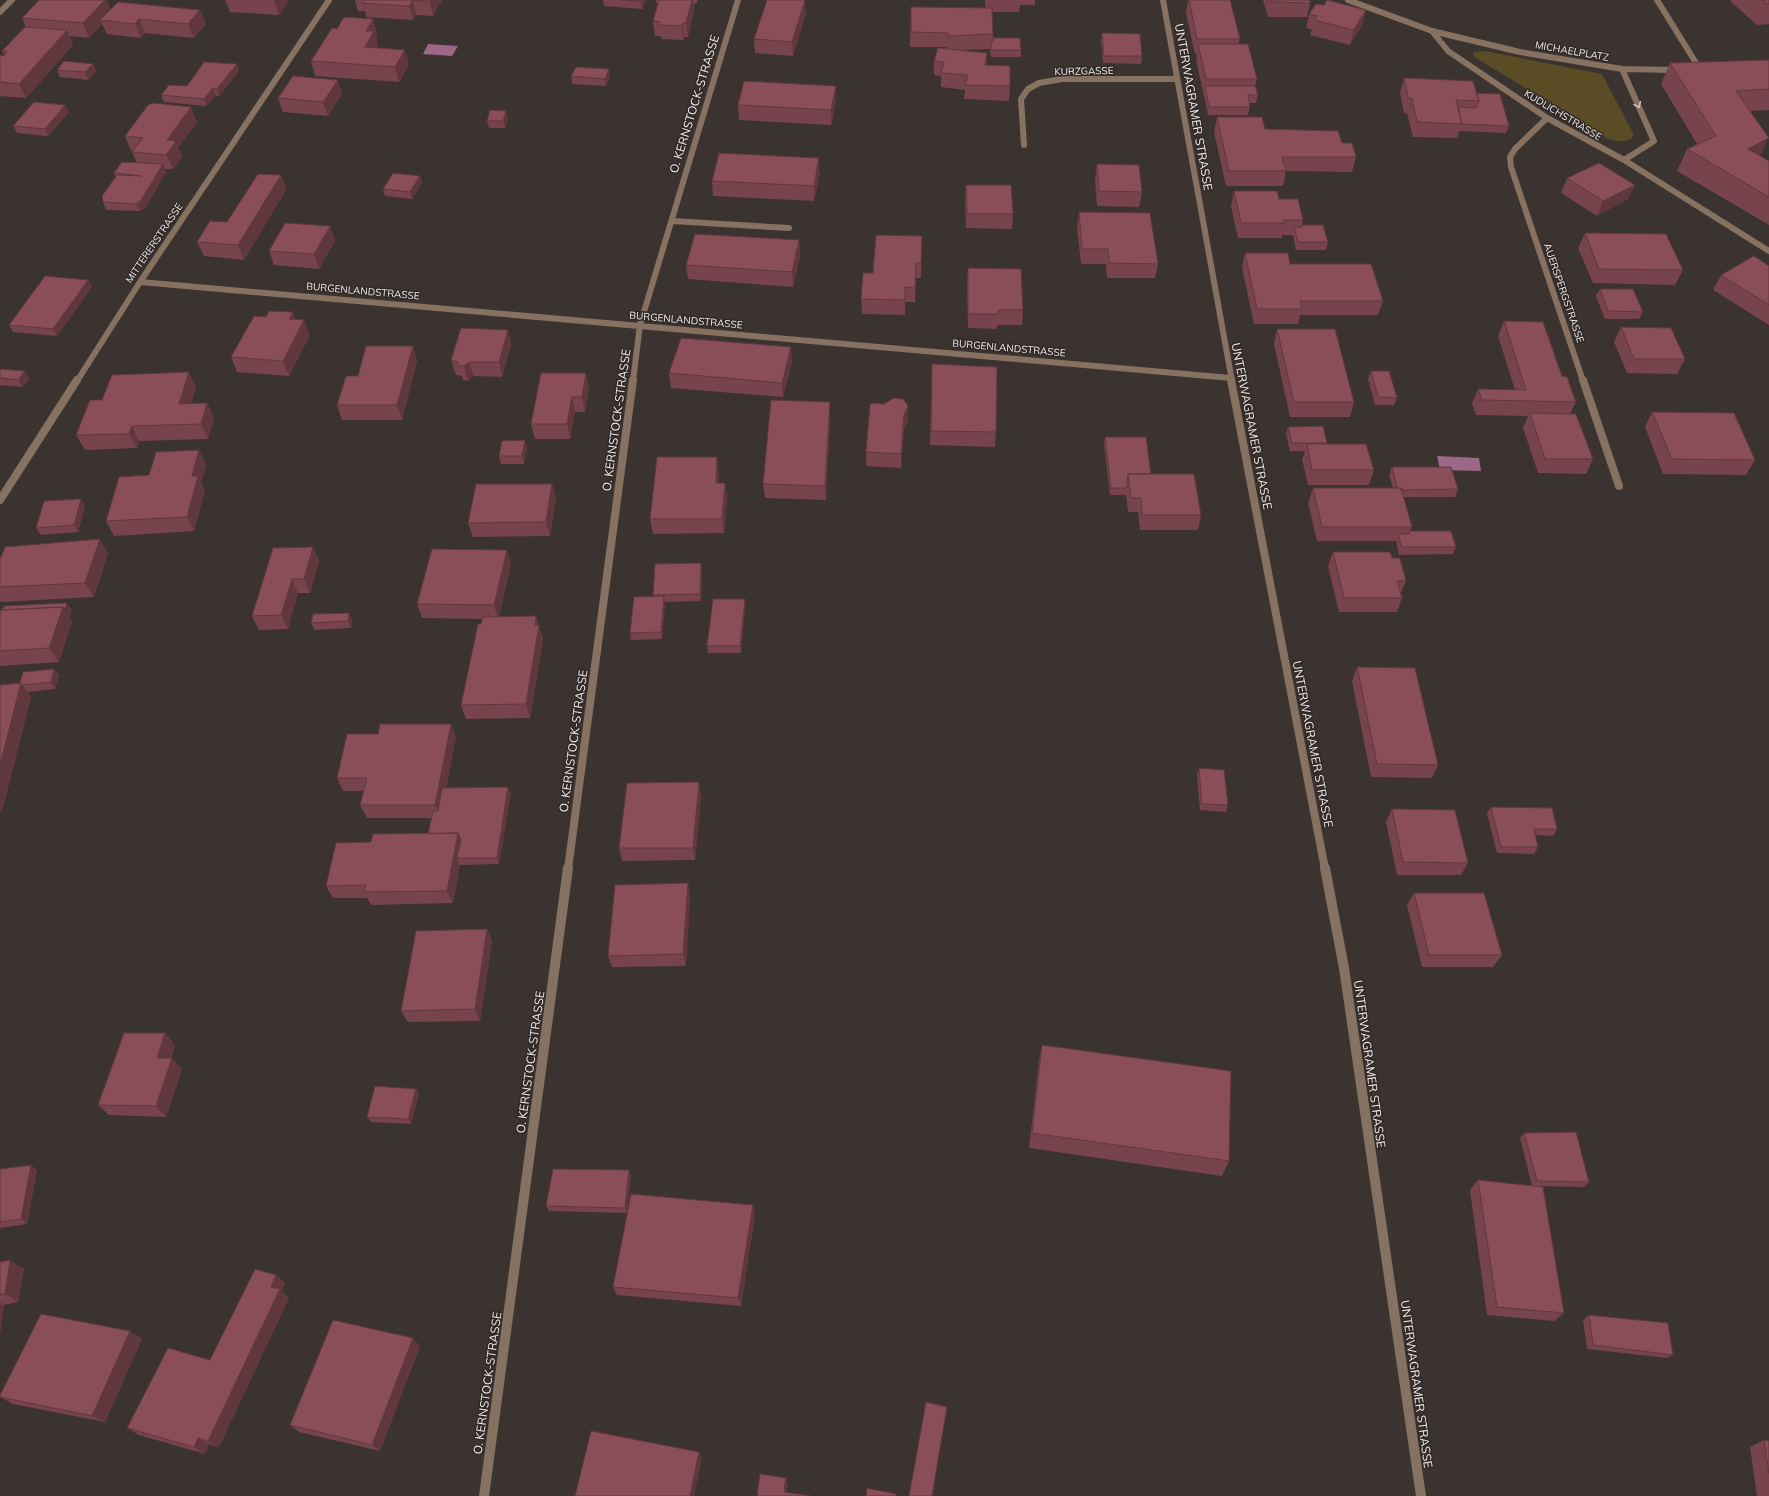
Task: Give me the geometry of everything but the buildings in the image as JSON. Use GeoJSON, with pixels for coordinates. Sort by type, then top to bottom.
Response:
{"type":"FeatureCollection","features":[{"type":"Feature","properties":{"kind":"street"},"geometry":{"type":"LineString","coordinates":[[0,12],[12,0]]}},
{"type":"Feature","properties":{"kind":"street","name":"MITTERERSTRASSE"},"geometry":{"type":"LineString","coordinates":[[0,500],[140,282],[329,0]]}},
{"type":"Feature","properties":{"kind":"street","name":"O. KERNSTOCK-STRASSE"},"geometry":{"type":"LineString","coordinates":[[484,1496],[640,326],[738,0]]}},
{"type":"Feature","properties":{"kind":"street","name":"UNTERWAGRAMER STRASSE"},"geometry":{"type":"LineString","coordinates":[[1163,0],[1176,80],[1231,378],[1344,968],[1421,1496]]}},
{"type":"Feature","properties":{"kind":"street","name":"KUDLICHSTRASSE"},"geometry":{"type":"LineString","coordinates":[[1348,0],[1432,32],[1448,51],[1548,118],[1624,160],[1769,251]]}},
{"type":"Feature","properties":{"kind":"street"},"geometry":{"type":"LineString","coordinates":[[1657,0],[1701,71]]}},
{"type":"Feature","properties":{"kind":"street","name":"MICHAELPLATZ"},"geometry":{"type":"LineString","coordinates":[[1432,32],[1520,52],[1622,69],[1654,141],[1624,160]]}},
{"type":"Feature","properties":{"kind":"street"},"geometry":{"type":"LineString","coordinates":[[1622,69],[1685,70]]}},
{"type":"Feature","properties":{"kind":"street"},"geometry":{"type":"LineString","coordinates":[[1693,71],[1709,71]]}},
{"type":"Feature","properties":{"kind":"street","name":"KURZGASSE"},"geometry":{"type":"LineString","coordinates":[[1024,145],[1021,99],[1028,89],[1039,83],[1062,79],[1176,80]]}},
{"type":"Feature","properties":{"kind":"street","name":"AUERSPERGSTRASSE"},"geometry":{"type":"LineString","coordinates":[[1548,118],[1515,149],[1510,156],[1511,167],[1619,486]]}},
{"type":"Feature","properties":{"kind":"street"},"geometry":{"type":"LineString","coordinates":[[672,221],[789,228]]}},
{"type":"Feature","properties":{"kind":"street","name":"BURGENLANDSTRASSE"},"geometry":{"type":"LineString","coordinates":[[140,282],[1231,378]]}},
{"type":"Feature","properties":{"kind":"shaded area"},"geometry":{"type":"Polygon","coordinates":[[[428,44],[458,46],[452,56],[423,54],[428,44]]]}},
{"type":"Feature","properties":{"kind":"shaded area"},"geometry":{"type":"Polygon","coordinates":[[[1485,51],[1602,74],[1634,135],[1626,141],[1608,139],[1473,56],[1474,52],[1485,51]]]}},
{"type":"Feature","properties":{"kind":"shaded area"},"geometry":{"type":"Polygon","coordinates":[[[1437,456],[1479,458],[1481,471],[1440,470],[1437,456]]]}}]}
